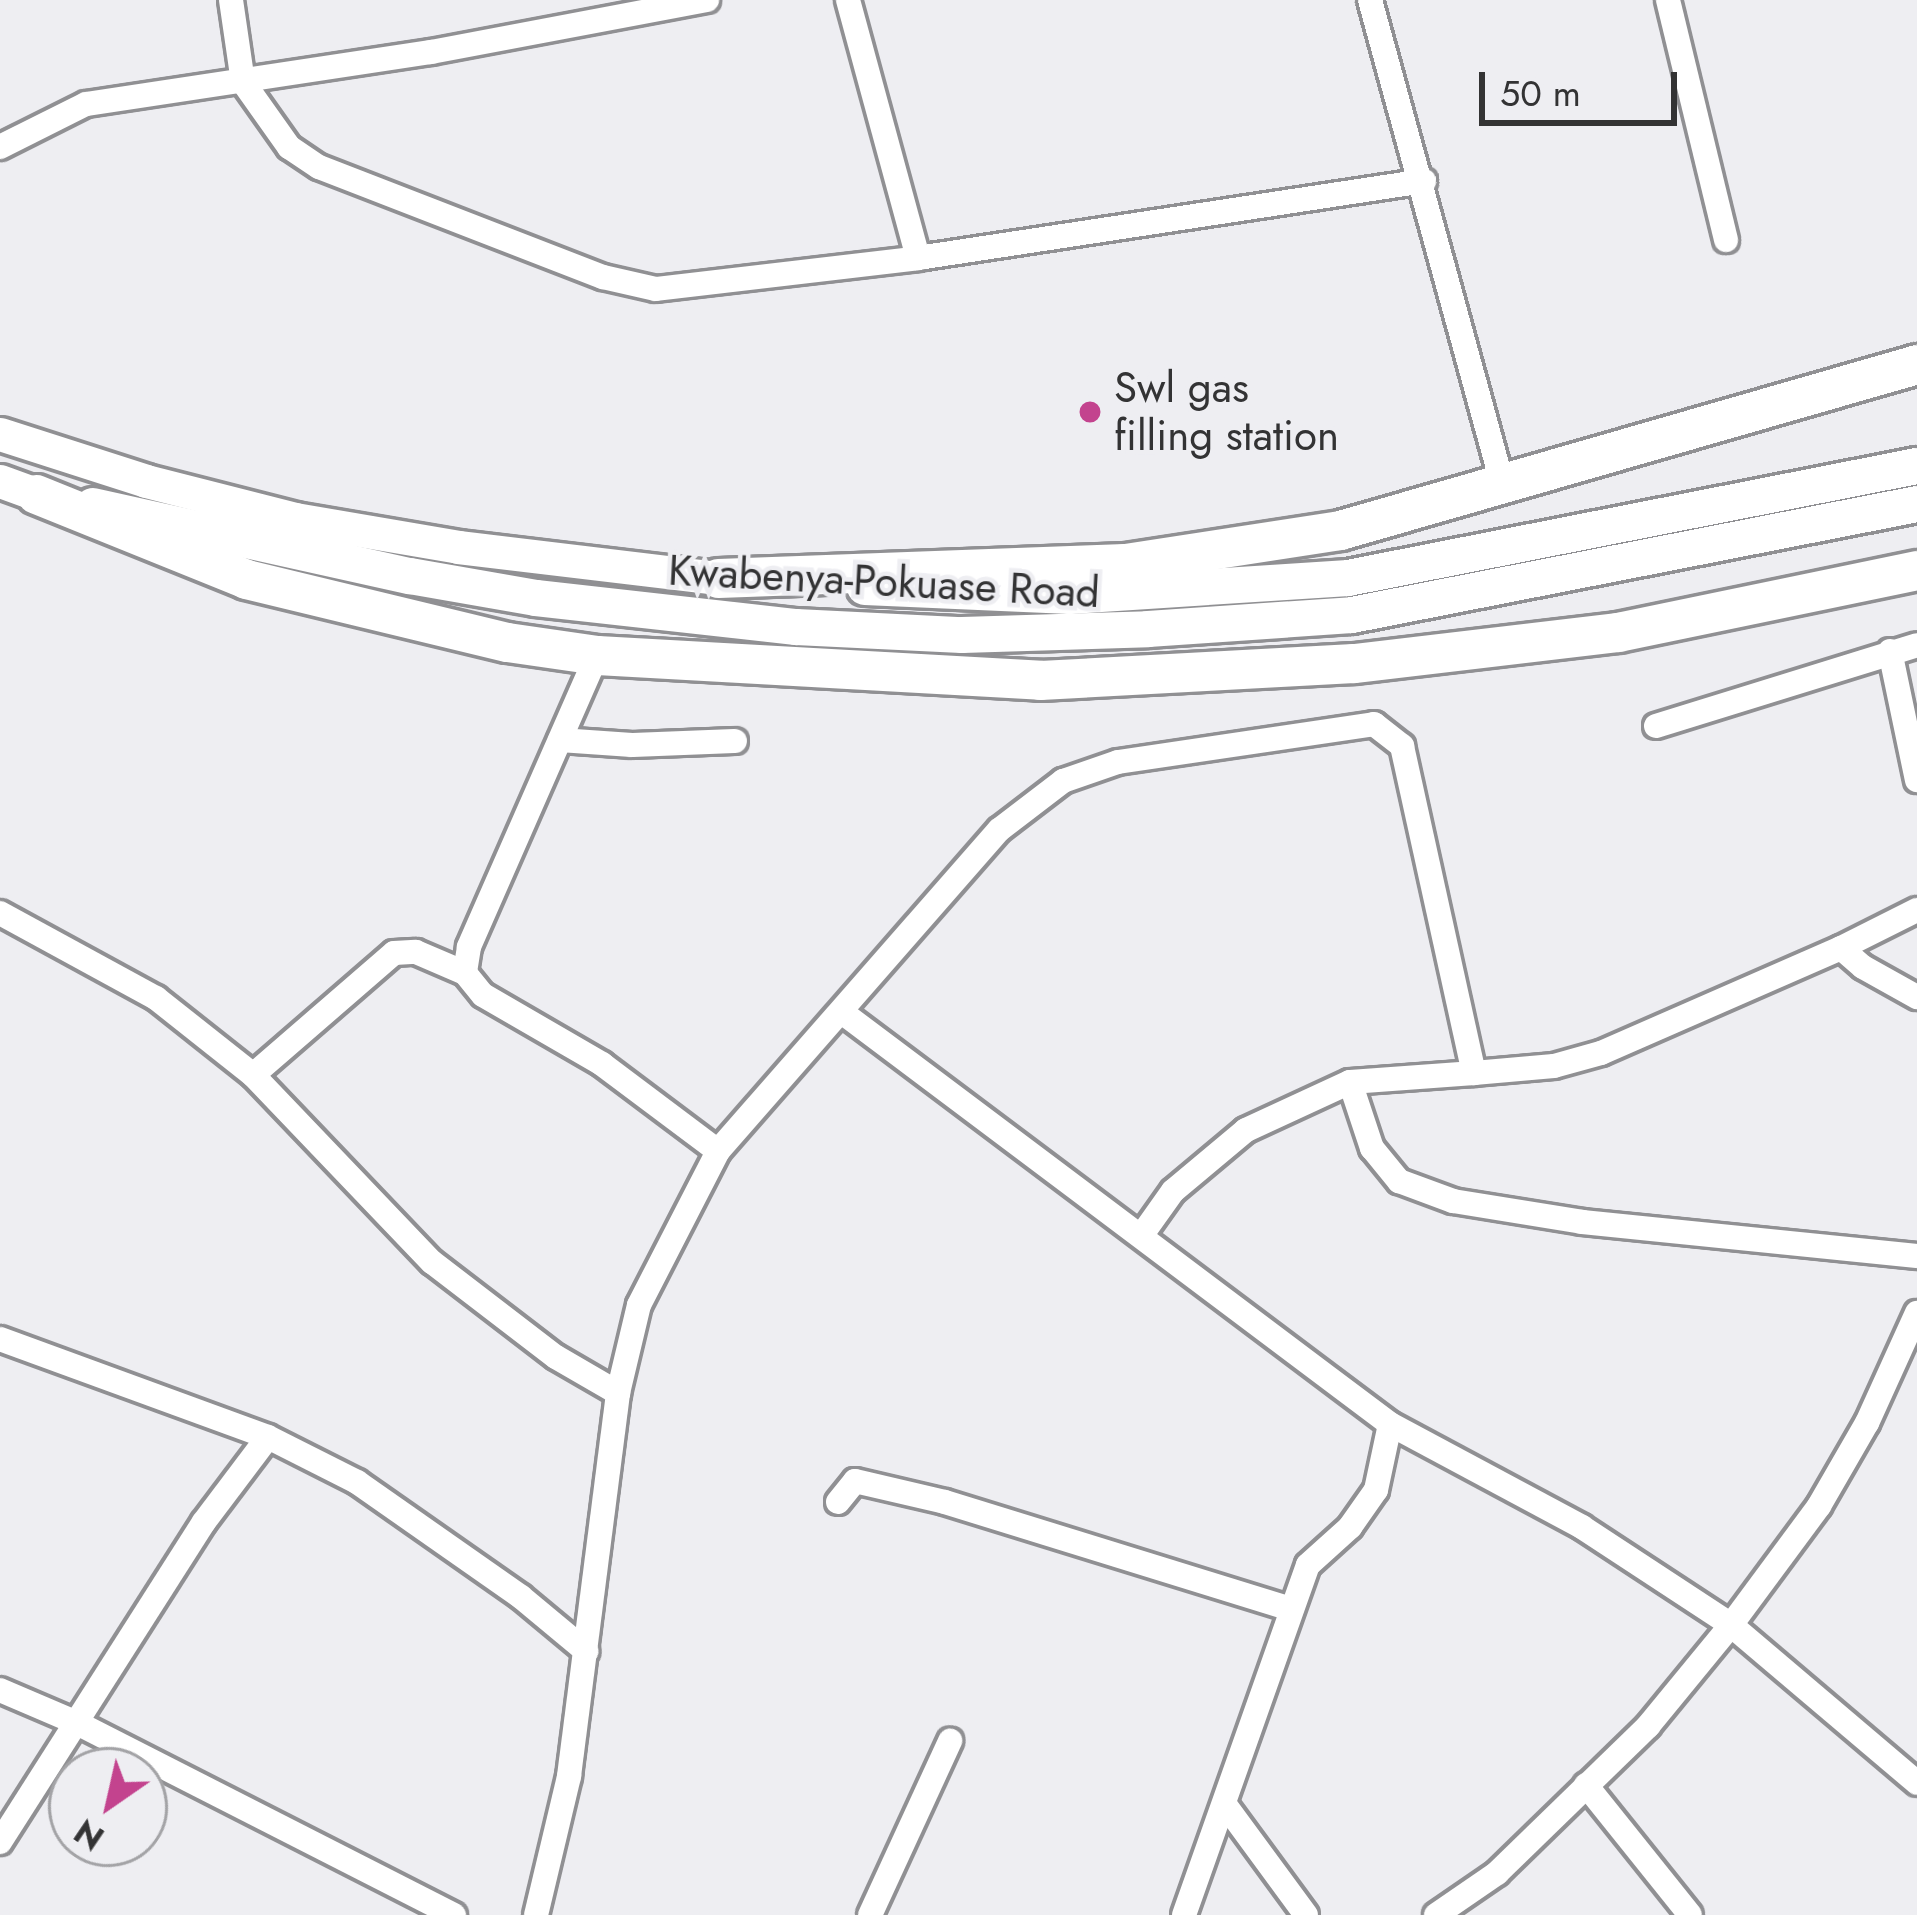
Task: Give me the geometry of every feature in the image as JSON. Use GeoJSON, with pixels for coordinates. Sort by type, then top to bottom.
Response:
{"type":"FeatureCollection","features":[{"type":"Feature","properties":{"kind":"highway"},"geometry":{"type":"LineString","coordinates":[[718,578],[1125,563],[1340,530],[1917,364]]}},
{"type":"Feature","properties":{"kind":"highway"},"geometry":{"type":"LineString","coordinates":[[18,488],[246,579],[507,642],[597,656],[1040,680],[1250,671],[1618,632],[1917,570]]}},
{"type":"Feature","properties":{"kind":"main road","name":"Kwabenya-Pokuase Road"},"geometry":{"type":"LineString","coordinates":[[0,434],[146,482],[295,519],[458,547],[718,578],[1070,596],[1348,578],[1917,466]]}},
{"type":"Feature","properties":{"kind":"main road","name":"Kwabenya-Pokuase Road"},"geometry":{"type":"LineString","coordinates":[[18,488],[410,577],[536,598],[796,627],[962,634],[1148,629],[1352,615],[1917,504]]}},
{"type":"Feature","properties":{"kind":"street"},"geometry":{"type":"LineString","coordinates":[[231,0],[243,82],[289,147],[319,167],[603,277],[656,289],[918,258],[1424,181]]}},
{"type":"Feature","properties":{"kind":"street"},"geometry":{"type":"LineString","coordinates":[[0,147],[86,104],[243,82],[707,0]]}},
{"type":"Feature","properties":{"kind":"street"},"geometry":{"type":"LineString","coordinates":[[848,0],[918,258]]}},
{"type":"Feature","properties":{"kind":"street"},"geometry":{"type":"LineString","coordinates":[[1370,0],[1424,181],[1502,482]]}},
{"type":"Feature","properties":{"kind":"street"},"geometry":{"type":"LineString","coordinates":[[1668,0],[1726,240]]}},
{"type":"Feature","properties":{"kind":"street"},"geometry":{"type":"LineString","coordinates":[[1657,726],[1917,644]]}},
{"type":"Feature","properties":{"kind":"street"},"geometry":{"type":"LineString","coordinates":[[1890,651],[1917,780]]}},
{"type":"Feature","properties":{"kind":"street"},"geometry":{"type":"LineString","coordinates":[[465,973],[470,947],[597,656]]}},
{"type":"Feature","properties":{"kind":"street"},"geometry":{"type":"LineString","coordinates":[[536,1915],[569,1776],[618,1393],[639,1306],[718,1151],[999,830],[1063,782],[1118,762],[1374,724],[1402,746],[1474,1072]]}},
{"type":"Feature","properties":{"kind":"street"},"geometry":{"type":"LineString","coordinates":[[560,740],[632,745],[735,741]]}},
{"type":"Feature","properties":{"kind":"street"},"geometry":{"type":"LineString","coordinates":[[1141,1236],[1173,1191],[1210,1155],[1246,1130],[1350,1082],[1554,1066],[1601,1053],[1917,910]]}},
{"type":"Feature","properties":{"kind":"street"},"geometry":{"type":"LineString","coordinates":[[0,913],[156,998],[253,1075],[432,1262],[556,1358],[618,1393]]}},
{"type":"Feature","properties":{"kind":"street"},"geometry":{"type":"LineString","coordinates":[[1841,948],[1863,968],[1917,997]]}},
{"type":"Feature","properties":{"kind":"street"},"geometry":{"type":"LineString","coordinates":[[253,1075],[394,953],[416,952],[465,973],[483,994],[602,1064],[718,1151]]}},
{"type":"Feature","properties":{"kind":"street"},"geometry":{"type":"LineString","coordinates":[[843,1013],[1390,1424],[1614,1545],[1731,1624],[1917,1784]]}},
{"type":"Feature","properties":{"kind":"street"},"geometry":{"type":"LineString","coordinates":[[1350,1082],[1372,1148],[1399,1181],[1453,1201],[1582,1222],[1917,1256]]}},
{"type":"Feature","properties":{"kind":"street"},"geometry":{"type":"LineString","coordinates":[[1436,1915],[1497,1873],[1648,1726],[1731,1624],[1819,1506],[1867,1423],[1917,1313]]}},
{"type":"Feature","properties":{"kind":"street"},"geometry":{"type":"LineString","coordinates":[[0,1339],[268,1437],[357,1482],[521,1597],[586,1651]]}},
{"type":"Feature","properties":{"kind":"street"},"geometry":{"type":"LineString","coordinates":[[1184,1915],[1308,1565],[1350,1527],[1376,1490],[1390,1424]]}},
{"type":"Feature","properties":{"kind":"street"},"geometry":{"type":"LineString","coordinates":[[0,1842],[204,1522],[268,1437]]}},
{"type":"Feature","properties":{"kind":"street"},"geometry":{"type":"LineString","coordinates":[[838,1502],[855,1481],[923,1497],[1290,1609]]}},
{"type":"Feature","properties":{"kind":"street"},"geometry":{"type":"LineString","coordinates":[[0,1690],[76,1723],[454,1915]]}},
{"type":"Feature","properties":{"kind":"street"},"geometry":{"type":"LineString","coordinates":[[870,1915],[950,1742]]}},
{"type":"Feature","properties":{"kind":"street"},"geometry":{"type":"LineString","coordinates":[[1586,1785],[1690,1915]]}},
{"type":"Feature","properties":{"kind":"street"},"geometry":{"type":"LineString","coordinates":[[1226,1806],[1306,1915]]}},
{"type":"Feature","properties":{"kind":"place","name":"Swl gas filling station"},"geometry":{"type":"Point","coordinates":[1090,412]}}]}
